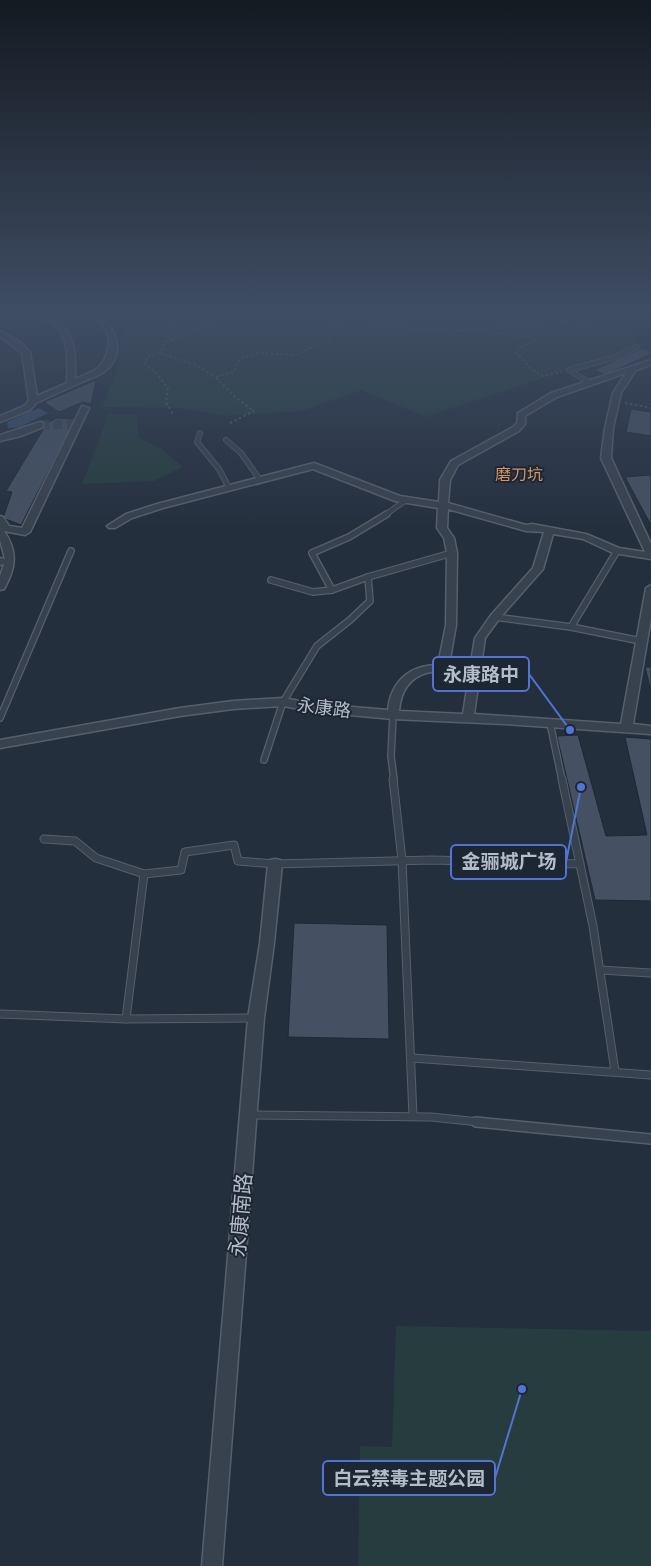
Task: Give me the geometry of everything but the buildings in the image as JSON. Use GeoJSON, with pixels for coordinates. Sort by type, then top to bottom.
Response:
{"type":"FeatureCollection","features":[{"type":"Feature","properties":{"kind":"street"},"geometry":{"type":"LineString","coordinates":[[30,383],[33,401]]}},
{"type":"Feature","properties":{"kind":"street"},"geometry":{"type":"LineString","coordinates":[[443,669],[452,625],[452,553],[449,538],[442,528],[445,505],[445,480],[454,463],[516,429],[520,424],[521,415],[554,396],[590,383]]}},
{"type":"Feature","properties":{"kind":"street"},"geometry":{"type":"LineString","coordinates":[[112,526],[129,516],[160,506],[314,466],[398,499],[445,505],[526,528],[532,527],[586,537],[617,551],[650,552],[606,458],[609,428],[615,401],[617,393],[623,383]]}},
{"type":"Feature","properties":{"kind":"street"},"geometry":{"type":"LineString","coordinates":[[0,419],[26,408],[33,401],[71,384]]}},
{"type":"Feature","properties":{"kind":"street"},"geometry":{"type":"LineString","coordinates":[[0,519],[5,528],[25,532],[85,408]]}},
{"type":"Feature","properties":{"kind":"street"},"geometry":{"type":"LineString","coordinates":[[0,438],[18,434],[40,424]]}},
{"type":"Feature","properties":{"kind":"street"},"geometry":{"type":"LineString","coordinates":[[468,718],[480,638],[495,617],[538,569],[549,530]]}},
{"type":"Feature","properties":{"kind":"street"},"geometry":{"type":"LineString","coordinates":[[0,532],[8,546],[11,558],[8,571],[0,587]]}},
{"type":"Feature","properties":{"kind":"street"},"geometry":{"type":"LineString","coordinates":[[626,729],[651,588]]}},
{"type":"Feature","properties":{"kind":"street"},"geometry":{"type":"LineString","coordinates":[[393,715],[396,695],[412,673],[430,668],[475,673]]}},
{"type":"Feature","properties":{"kind":"street","name":"永康路"},"geometry":{"type":"LineString","coordinates":[[0,744],[180,712],[233,705],[283,702],[317,708],[393,715],[651,730]]}},
{"type":"Feature","properties":{"kind":"street","name":"永康南路"},"geometry":{"type":"LineString","coordinates":[[212,1566],[256,1018],[267,943],[275,864]]}},
{"type":"Feature","properties":{"kind":"lane"},"geometry":{"type":"LineString","coordinates":[[200,433],[197,442],[219,469],[229,488]]}},
{"type":"Feature","properties":{"kind":"lane"},"geometry":{"type":"LineString","coordinates":[[226,440],[235,445],[260,480]]}},
{"type":"Feature","properties":{"kind":"lane"},"geometry":{"type":"LineString","coordinates":[[332,590],[312,553],[333,546],[374,523],[406,500]]}},
{"type":"Feature","properties":{"kind":"lane"},"geometry":{"type":"LineString","coordinates":[[0,718],[71,551]]}},
{"type":"Feature","properties":{"kind":"lane"},"geometry":{"type":"LineString","coordinates":[[571,627],[617,551]]}},
{"type":"Feature","properties":{"kind":"lane"},"geometry":{"type":"LineString","coordinates":[[271,580],[313,592],[332,590],[368,577],[452,553]]}},
{"type":"Feature","properties":{"kind":"lane"},"geometry":{"type":"LineString","coordinates":[[264,760],[283,702],[317,646],[350,620],[370,601],[368,577]]}},
{"type":"Feature","properties":{"kind":"lane"},"geometry":{"type":"LineString","coordinates":[[495,617],[571,627],[642,641]]}},
{"type":"Feature","properties":{"kind":"lane"},"geometry":{"type":"LineString","coordinates":[[393,715],[391,756],[402,860],[413,1116]]}},
{"type":"Feature","properties":{"kind":"lane"},"geometry":{"type":"LineString","coordinates":[[550,723],[600,970],[615,1070]]}},
{"type":"Feature","properties":{"kind":"lane"},"geometry":{"type":"LineString","coordinates":[[44,839],[76,841],[96,858],[144,874],[182,870],[185,852],[234,845],[238,861],[275,864],[402,860],[580,864]]}},
{"type":"Feature","properties":{"kind":"lane"},"geometry":{"type":"LineString","coordinates":[[126,1019],[144,874]]}},
{"type":"Feature","properties":{"kind":"lane"},"geometry":{"type":"LineString","coordinates":[[600,970],[651,974]]}},
{"type":"Feature","properties":{"kind":"lane"},"geometry":{"type":"LineString","coordinates":[[0,1014],[126,1019],[256,1018]]}},
{"type":"Feature","properties":{"kind":"lane"},"geometry":{"type":"LineString","coordinates":[[412,1058],[615,1070],[651,1075]]}},
{"type":"Feature","properties":{"kind":"lane"},"geometry":{"type":"LineString","coordinates":[[249,1115],[413,1116],[651,1139]]}},
{"type":"Feature","properties":{"kind":"path"},"geometry":{"type":"LineString","coordinates":[[164,383],[168,388],[166,402],[173,414]]}},
{"type":"Feature","properties":{"kind":"path"},"geometry":{"type":"LineString","coordinates":[[221,383],[234,396],[254,410],[230,423]]}},
{"type":"Feature","properties":{"kind":"path"},"geometry":{"type":"LineString","coordinates":[[615,401],[651,408]]}},
{"type":"Feature","properties":{"kind":"green space"},"geometry":{"type":"Polygon","coordinates":[[[112,383],[528,383],[426,417],[361,390],[302,411],[226,416],[179,408],[102,407],[112,383]]]}},
{"type":"Feature","properties":{"kind":"green space"},"geometry":{"type":"Polygon","coordinates":[[[109,414],[137,414],[139,438],[162,449],[183,467],[154,481],[82,484],[109,414]]]}},
{"type":"Feature","properties":{"kind":"green space"},"geometry":{"type":"Polygon","coordinates":[[[396,1326],[651,1331],[651,1566],[358,1566],[360,1446],[392,1447],[396,1326]]]}},
{"type":"Feature","properties":{"kind":"water"},"geometry":{"type":"Polygon","coordinates":[[[39,408],[48,413],[20,427],[8,428],[7,422],[39,408]]]}},
{"type":"Feature","properties":{"kind":"tunnel"},"geometry":{"type":"LineString","coordinates":[[40,425],[77,424]]}},
{"type":"Feature","properties":{"kind":"place","name":"永康路中"},"geometry":{"type":"Point","coordinates":[570,730]}},
{"type":"Feature","properties":{"kind":"place","name":"金骊城广场"},"geometry":{"type":"Point","coordinates":[581,787]}},
{"type":"Feature","properties":{"kind":"place","name":"白云禁毒主题公园"},"geometry":{"type":"Point","coordinates":[522,1389]}},
{"type":"Feature","properties":{"kind":"district","name":"磨刀坑"},"geometry":{"type":"Point","coordinates":[519,474]}}]}
